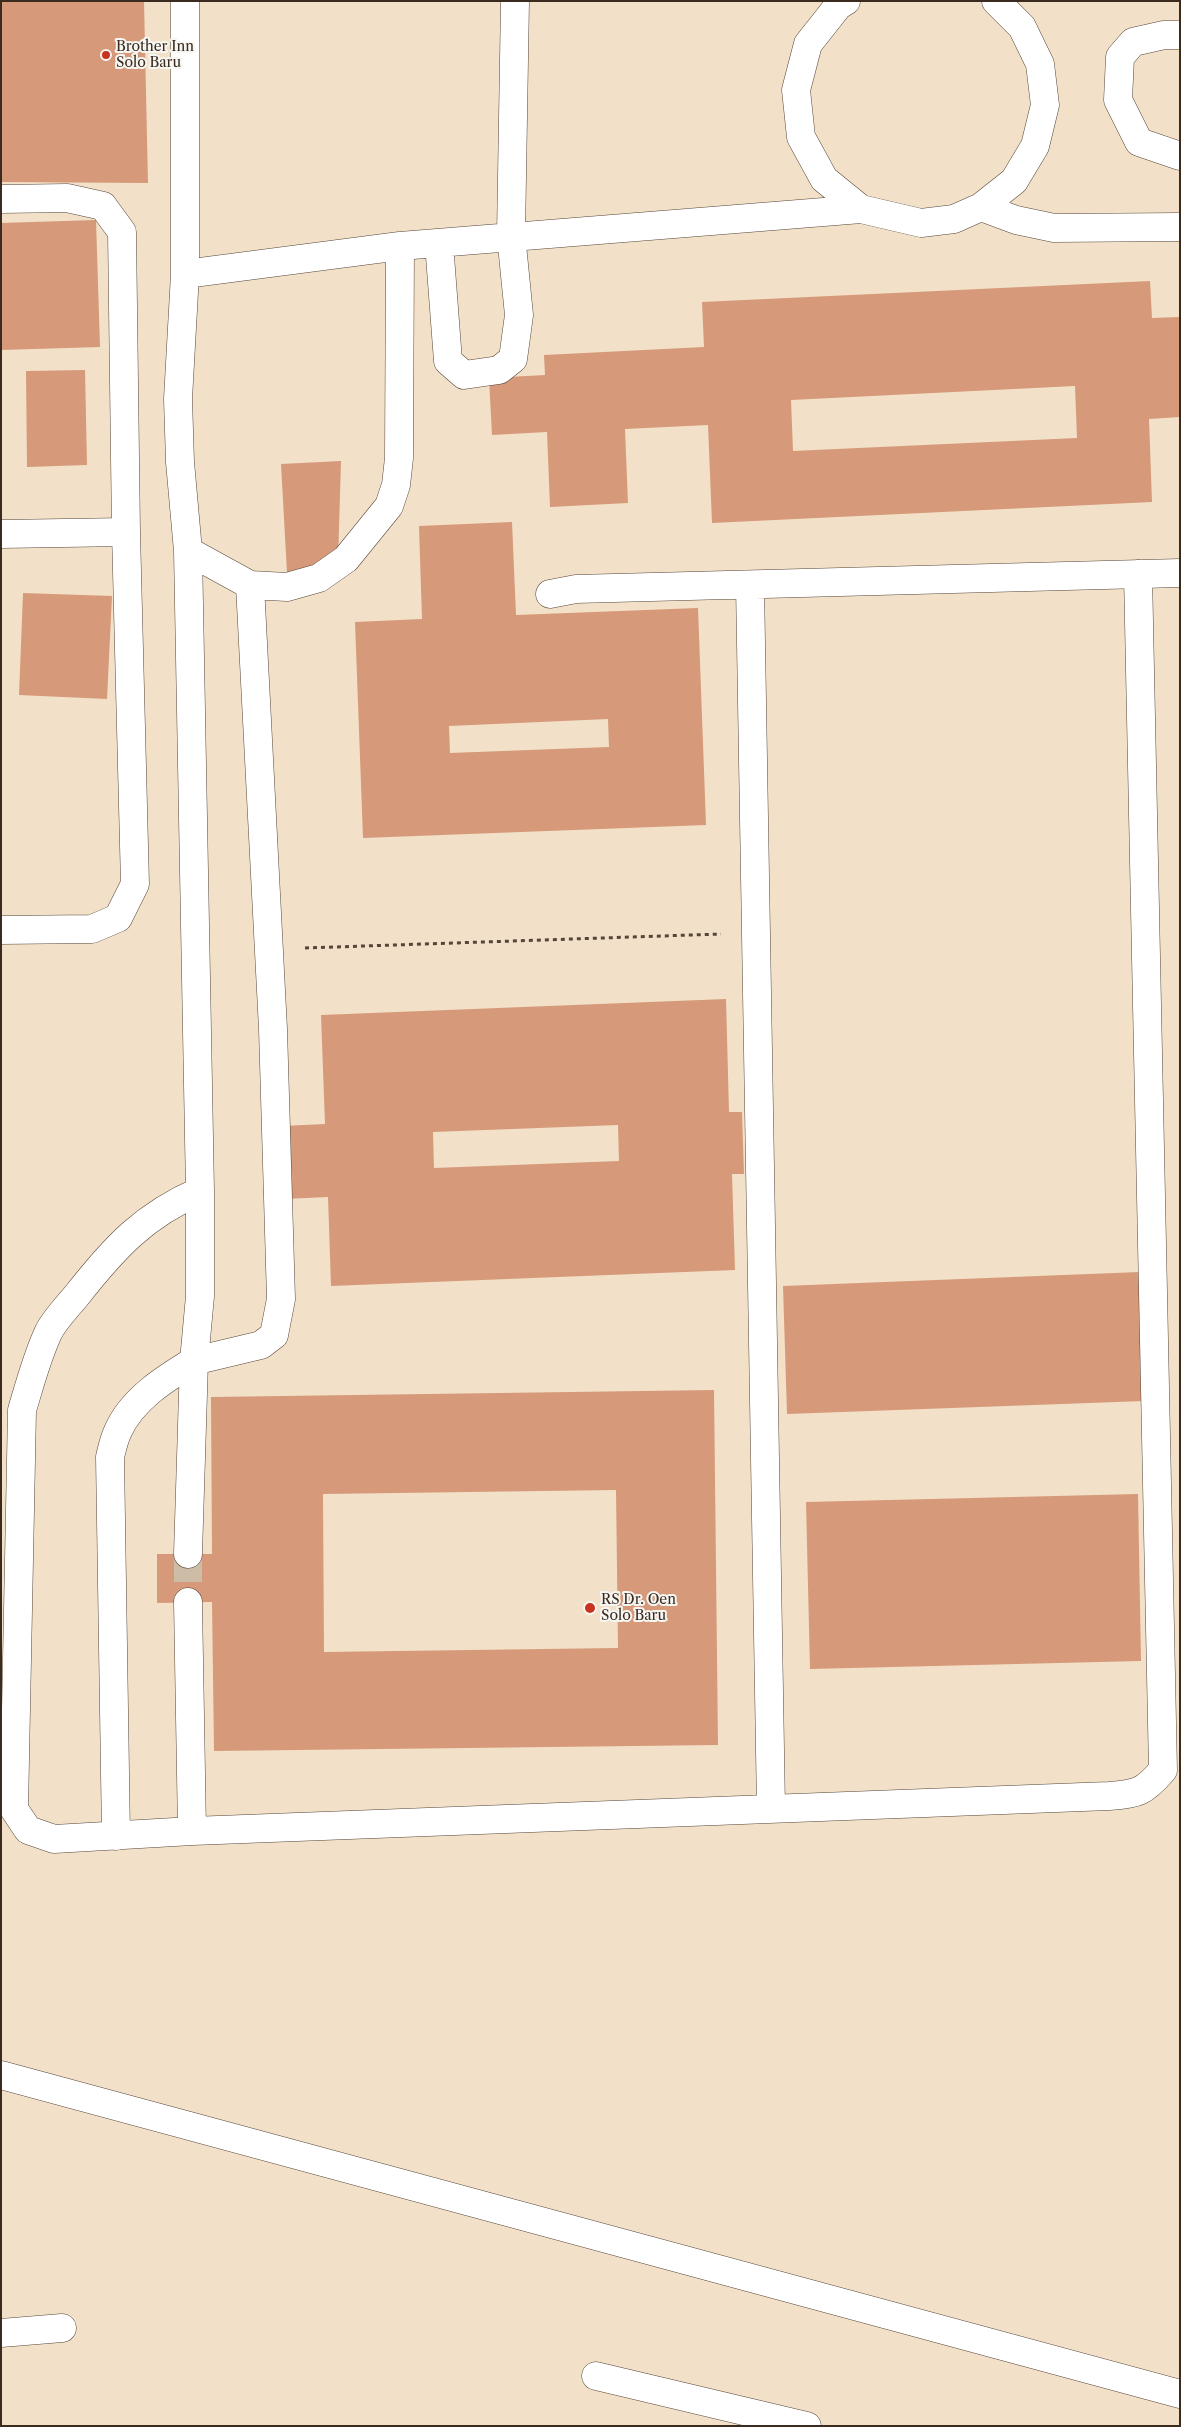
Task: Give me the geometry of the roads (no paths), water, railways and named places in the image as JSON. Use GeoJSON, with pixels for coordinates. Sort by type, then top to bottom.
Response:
{"type":"FeatureCollection","features":[{"type":"Feature","properties":{"kind":"street"},"geometry":{"type":"LineString","coordinates":[[185,1],[185,274],[178,399],[180,462],[188,551],[200,1191],[200,1296],[194,1361],[188,1554]]}},
{"type":"Feature","properties":{"kind":"street"},"geometry":{"type":"LineString","coordinates":[[439,243],[448,361],[464,375],[499,370],[513,359],[519,315],[511,236],[515,1]]}},
{"type":"Feature","properties":{"kind":"street"},"geometry":{"type":"LineString","coordinates":[[846,1],[838,6],[808,44],[796,90],[801,137],[824,179],[862,209]]}},
{"type":"Feature","properties":{"kind":"street"},"geometry":{"type":"LineString","coordinates":[[185,274],[400,246],[862,209],[921,223],[954,219],[981,207],[1014,181],[1035,146],[1045,105],[1040,64],[1022,27],[996,1]]}},
{"type":"Feature","properties":{"kind":"street"},"geometry":{"type":"LineString","coordinates":[[1180,35],[1164,35],[1133,42],[1120,57],[1118,100],[1140,142],[1180,156]]}},
{"type":"Feature","properties":{"kind":"street"},"geometry":{"type":"LineString","coordinates":[[1,199],[67,198],[103,206],[122,232],[126,532],[134,884],[118,918],[92,929],[1,930]]}},
{"type":"Feature","properties":{"kind":"street"},"geometry":{"type":"LineString","coordinates":[[981,207],[1016,220],[1054,228],[1180,227]]}},
{"type":"Feature","properties":{"kind":"street"},"geometry":{"type":"LineString","coordinates":[[188,551],[250,585],[287,587],[319,578],[346,559],[389,506],[396,485],[399,458],[400,246]]}},
{"type":"Feature","properties":{"kind":"street"},"geometry":{"type":"LineString","coordinates":[[1,534],[126,532]]}},
{"type":"Feature","properties":{"kind":"street"},"geometry":{"type":"LineString","coordinates":[[550,594],[576,589],[1180,573]]}},
{"type":"Feature","properties":{"kind":"street"},"geometry":{"type":"LineString","coordinates":[[200,1191],[178,1200],[133,1230],[107,1256],[50,1330],[37,1362],[22,1410],[14,1809],[28,1830],[54,1839],[192,1831],[771,1808],[901,1806],[1124,1795],[1148,1787],[1164,1770],[1138,574]]}},
{"type":"Feature","properties":{"kind":"street"},"geometry":{"type":"LineString","coordinates":[[116,1836],[110,1457],[118,1430],[134,1406],[164,1379],[194,1361],[261,1345],[274,1335],[281,1299],[269,949],[250,585]]}},
{"type":"Feature","properties":{"kind":"street"},"geometry":{"type":"LineString","coordinates":[[750,585],[771,1808]]}},
{"type":"Feature","properties":{"kind":"street"},"geometry":{"type":"LineString","coordinates":[[188,1602],[192,1831]]}},
{"type":"Feature","properties":{"kind":"street"},"geometry":{"type":"LineString","coordinates":[[1,2075],[1180,2394]]}},
{"type":"Feature","properties":{"kind":"street"},"geometry":{"type":"LineString","coordinates":[[1,2333],[62,2328]]}},
{"type":"Feature","properties":{"kind":"street"},"geometry":{"type":"LineString","coordinates":[[596,2376],[807,2426]]}},
{"type":"Feature","properties":{"kind":"tunnel"},"geometry":{"type":"LineString","coordinates":[[188,1554],[188,1602]]}},
{"type":"Feature","properties":{"kind":"place","name":"Brother Inn Solo Baru"},"geometry":{"type":"Point","coordinates":[106,55]}},
{"type":"Feature","properties":{"kind":"place","name":"RS Dr. Oen Solo Baru"},"geometry":{"type":"Point","coordinates":[590,1608]}}]}
